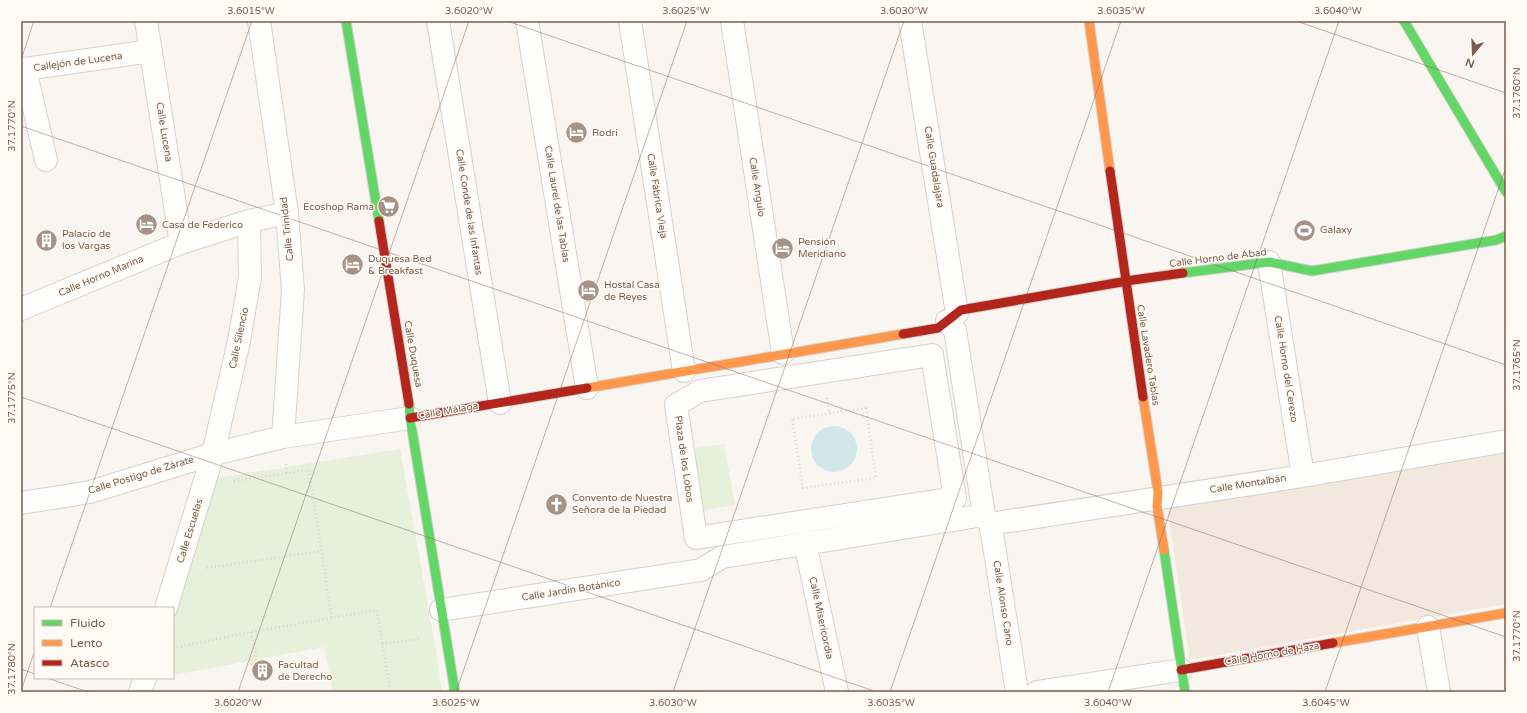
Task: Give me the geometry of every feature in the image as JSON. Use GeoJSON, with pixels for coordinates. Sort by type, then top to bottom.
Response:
{"type":"FeatureCollection","features":[{"type":"Feature","properties":{"kind":"street","name":"Calle Lucena"},"geometry":{"type":"LineString","coordinates":[[146,21],[181,243]]}},
{"type":"Feature","properties":{"kind":"street","name":"Calle Trinidad"},"geometry":{"type":"LineString","coordinates":[[259,21],[287,213],[293,290],[283,438]]}},
{"type":"Feature","properties":{"kind":"street","name":"Calle Duquesa"},"geometry":{"type":"LineString","coordinates":[[346,21],[409,397],[410,418],[455,692]]}},
{"type":"Feature","properties":{"kind":"street","name":"Calle Conde de las Infantas"},"geometry":{"type":"LineString","coordinates":[[438,21],[500,402]]}},
{"type":"Feature","properties":{"kind":"street","name":"Calle Laurel de las Tablas"},"geometry":{"type":"LineString","coordinates":[[527,21],[587,388]]}},
{"type":"Feature","properties":{"kind":"street","name":"Calle Fábrica Vieja"},"geometry":{"type":"LineString","coordinates":[[630,21],[684,371]]}},
{"type":"Feature","properties":{"kind":"street","name":"Calle Angulo"},"geometry":{"type":"LineString","coordinates":[[732,21],[782,354]]}},
{"type":"Feature","properties":{"kind":"street","name":"Calle Guadalajara"},"geometry":{"type":"LineString","coordinates":[[910,21],[952,317]]}},
{"type":"Feature","properties":{"kind":"street","name":"Calle Lavadero Tablas"},"geometry":{"type":"LineString","coordinates":[[1089,21],[1158,492],[1157,506],[1185,692]]}},
{"type":"Feature","properties":{"kind":"street"},"geometry":{"type":"LineString","coordinates":[[1404,21],[1506,192]]}},
{"type":"Feature","properties":{"kind":"street","name":"Callejón de Lucena"},"geometry":{"type":"LineString","coordinates":[[46,160],[25,69],[151,51]]}},
{"type":"Feature","properties":{"kind":"street","name":"Calle Horno Marina"},"geometry":{"type":"LineString","coordinates":[[21,309],[181,243],[249,222],[287,213]]}},
{"type":"Feature","properties":{"kind":"street","name":"Calle Silencio"},"geometry":{"type":"LineString","coordinates":[[213,454],[239,341],[250,277],[249,222]]}},
{"type":"Feature","properties":{"kind":"street","name":"Calle Horno de Abad"},"geometry":{"type":"LineString","coordinates":[[952,317],[961,310],[1126,281],[1269,262],[1312,271],[1496,240],[1506,236]]}},
{"type":"Feature","properties":{"kind":"street","name":"Calle Horno del Cerezo"},"geometry":{"type":"LineString","coordinates":[[1269,262],[1303,476]]}},
{"type":"Feature","properties":{"kind":"street"},"geometry":{"type":"LineString","coordinates":[[684,371],[938,328],[952,317],[956,330],[987,520],[805,543]]}},
{"type":"Feature","properties":{"kind":"street","name":"Plaza de los Lobos"},"geometry":{"type":"LineString","coordinates":[[932,355],[955,498],[696,538],[676,405],[700,391],[932,355]]}},
{"type":"Feature","properties":{"kind":"street","name":"Calle Málaga"},"geometry":{"type":"LineString","coordinates":[[213,454],[283,438],[410,418],[684,371]]}},
{"type":"Feature","properties":{"kind":"street","name":"Calle Montalbán"},"geometry":{"type":"LineString","coordinates":[[987,520],[1157,499],[1303,476],[1506,441]]}},
{"type":"Feature","properties":{"kind":"street","name":"Calle Postigo de Zárate"},"geometry":{"type":"LineString","coordinates":[[21,503],[90,492],[213,454]]}},
{"type":"Feature","properties":{"kind":"street","name":"Calle Escuelas"},"geometry":{"type":"LineString","coordinates":[[166,607],[213,454]]}},
{"type":"Feature","properties":{"kind":"street","name":"Calle Alonso Cano"},"geometry":{"type":"LineString","coordinates":[[987,520],[1017,692]]}},
{"type":"Feature","properties":{"kind":"street","name":"Calle Jardín Botánico"},"geometry":{"type":"LineString","coordinates":[[441,610],[701,570],[722,557],[805,543]]}},
{"type":"Feature","properties":{"kind":"street","name":"Calle Misericordia"},"geometry":{"type":"LineString","coordinates":[[805,543],[836,692]]}},
{"type":"Feature","properties":{"kind":"street","name":"Calle Horno de Haza"},"geometry":{"type":"LineString","coordinates":[[1037,692],[1181,670],[1506,613]]}},
{"type":"Feature","properties":{"kind":"street"},"geometry":{"type":"LineString","coordinates":[[1428,627],[1439,692]]}},
{"type":"Feature","properties":{"kind":"street"},"geometry":{"type":"LineString","coordinates":[[140,692],[145,679]]}},
{"type":"Feature","properties":{"kind":"path"},"geometry":{"type":"LineString","coordinates":[[866,408],[876,478],[803,488],[792,419],[866,408]]}},
{"type":"Feature","properties":{"kind":"path"},"geometry":{"type":"LineString","coordinates":[[230,482],[309,470],[332,618]]}},
{"type":"Feature","properties":{"kind":"path"},"geometry":{"type":"LineString","coordinates":[[204,568],[321,551]]}},
{"type":"Feature","properties":{"kind":"path"},"geometry":{"type":"LineString","coordinates":[[174,648],[251,632],[377,610],[390,692]]}},
{"type":"Feature","properties":{"kind":"path"},"geometry":{"type":"LineString","coordinates":[[174,640],[178,628]]}},
{"type":"Feature","properties":{"kind":"path"},"geometry":{"type":"LineString","coordinates":[[251,632],[258,665]]}},
{"type":"Feature","properties":{"kind":"path"},"geometry":{"type":"LineString","coordinates":[[382,644],[426,638]]}},
{"type":"Feature","properties":{"kind":"shaded area"},"geometry":{"type":"Polygon","coordinates":[[[1506,449],[1506,604],[1190,660],[1167,506],[1506,449]]]}},
{"type":"Feature","properties":{"kind":"green space"},"geometry":{"type":"Polygon","coordinates":[[[724,444],[735,505],[700,511],[690,449],[724,444]]]}},
{"type":"Feature","properties":{"kind":"green space"},"geometry":{"type":"Polygon","coordinates":[[[400,449],[436,650],[442,692],[333,692],[324,647],[264,658],[266,664],[250,666],[249,661],[174,675],[174,621],[217,478],[400,449]]]}},
{"type":"Feature","properties":{"kind":"water"},"geometry":{"type":"Polygon","coordinates":[[[834,426],[847,430],[853,436],[857,449],[853,462],[847,468],[834,472],[821,468],[815,462],[811,449],[815,436],[821,430],[834,426]]]}},
{"type":"Feature","properties":{"kind":"traffic: fast"},"geometry":{"type":"LineString","coordinates":[[346,21],[379,221]]}},
{"type":"Feature","properties":{"kind":"traffic: fast"},"geometry":{"type":"LineString","coordinates":[[1404,21],[1506,192]]}},
{"type":"Feature","properties":{"kind":"traffic: fast"},"geometry":{"type":"LineString","coordinates":[[1183,273],[1269,262],[1312,271],[1496,240],[1506,236]]}},
{"type":"Feature","properties":{"kind":"traffic: fast"},"geometry":{"type":"LineString","coordinates":[[409,404],[410,418],[455,692]]}},
{"type":"Feature","properties":{"kind":"traffic: fast"},"geometry":{"type":"LineString","coordinates":[[1164,550],[1185,692]]}},
{"type":"Feature","properties":{"kind":"traffic: slow"},"geometry":{"type":"LineString","coordinates":[[1089,21],[1110,171]]}},
{"type":"Feature","properties":{"kind":"traffic: slow"},"geometry":{"type":"LineString","coordinates":[[587,388],[903,334]]}},
{"type":"Feature","properties":{"kind":"traffic: slow"},"geometry":{"type":"LineString","coordinates":[[1143,397],[1158,492],[1157,506],[1164,550]]}},
{"type":"Feature","properties":{"kind":"traffic: slow"},"geometry":{"type":"LineString","coordinates":[[1333,643],[1506,613]]}},
{"type":"Feature","properties":{"kind":"traffic: jam"},"geometry":{"type":"LineString","coordinates":[[1110,171],[1143,397]]}},
{"type":"Feature","properties":{"kind":"traffic: jam"},"geometry":{"type":"LineString","coordinates":[[379,221],[409,404]]}},
{"type":"Feature","properties":{"kind":"traffic: jam"},"geometry":{"type":"LineString","coordinates":[[903,334],[938,328],[961,310],[1133,280],[1183,273]]}},
{"type":"Feature","properties":{"kind":"traffic: jam"},"geometry":{"type":"LineString","coordinates":[[410,418],[587,388]]}},
{"type":"Feature","properties":{"kind":"traffic: jam"},"geometry":{"type":"LineString","coordinates":[[1181,670],[1333,643]]}},
{"type":"Feature","properties":{"kind":"place","name":"Rodri"},"geometry":{"type":"Point","coordinates":[576,133]}},
{"type":"Feature","properties":{"kind":"place","name":"Ecoshop Rama"},"geometry":{"type":"Point","coordinates":[389,207]}},
{"type":"Feature","properties":{"kind":"place","name":"Casa de Federico"},"geometry":{"type":"Point","coordinates":[146,225]}},
{"type":"Feature","properties":{"kind":"place","name":"Galaxy"},"geometry":{"type":"Point","coordinates":[1304,230]}},
{"type":"Feature","properties":{"kind":"place","name":"Palacio de los Vargas"},"geometry":{"type":"Point","coordinates":[47,240]}},
{"type":"Feature","properties":{"kind":"place","name":"Pensión Meridiano"},"geometry":{"type":"Point","coordinates":[782,248]}},
{"type":"Feature","properties":{"kind":"place","name":"Duquesa Bed & Breakfast"},"geometry":{"type":"Point","coordinates":[352,265]}},
{"type":"Feature","properties":{"kind":"place","name":"Hostal Casa de Reyes"},"geometry":{"type":"Point","coordinates":[589,291]}},
{"type":"Feature","properties":{"kind":"place","name":"Convento de Nuestra Señora de la Piedad"},"geometry":{"type":"Point","coordinates":[556,504]}},
{"type":"Feature","properties":{"kind":"place","name":"Facultad de Derecho"},"geometry":{"type":"Point","coordinates":[262,671]}}]}
